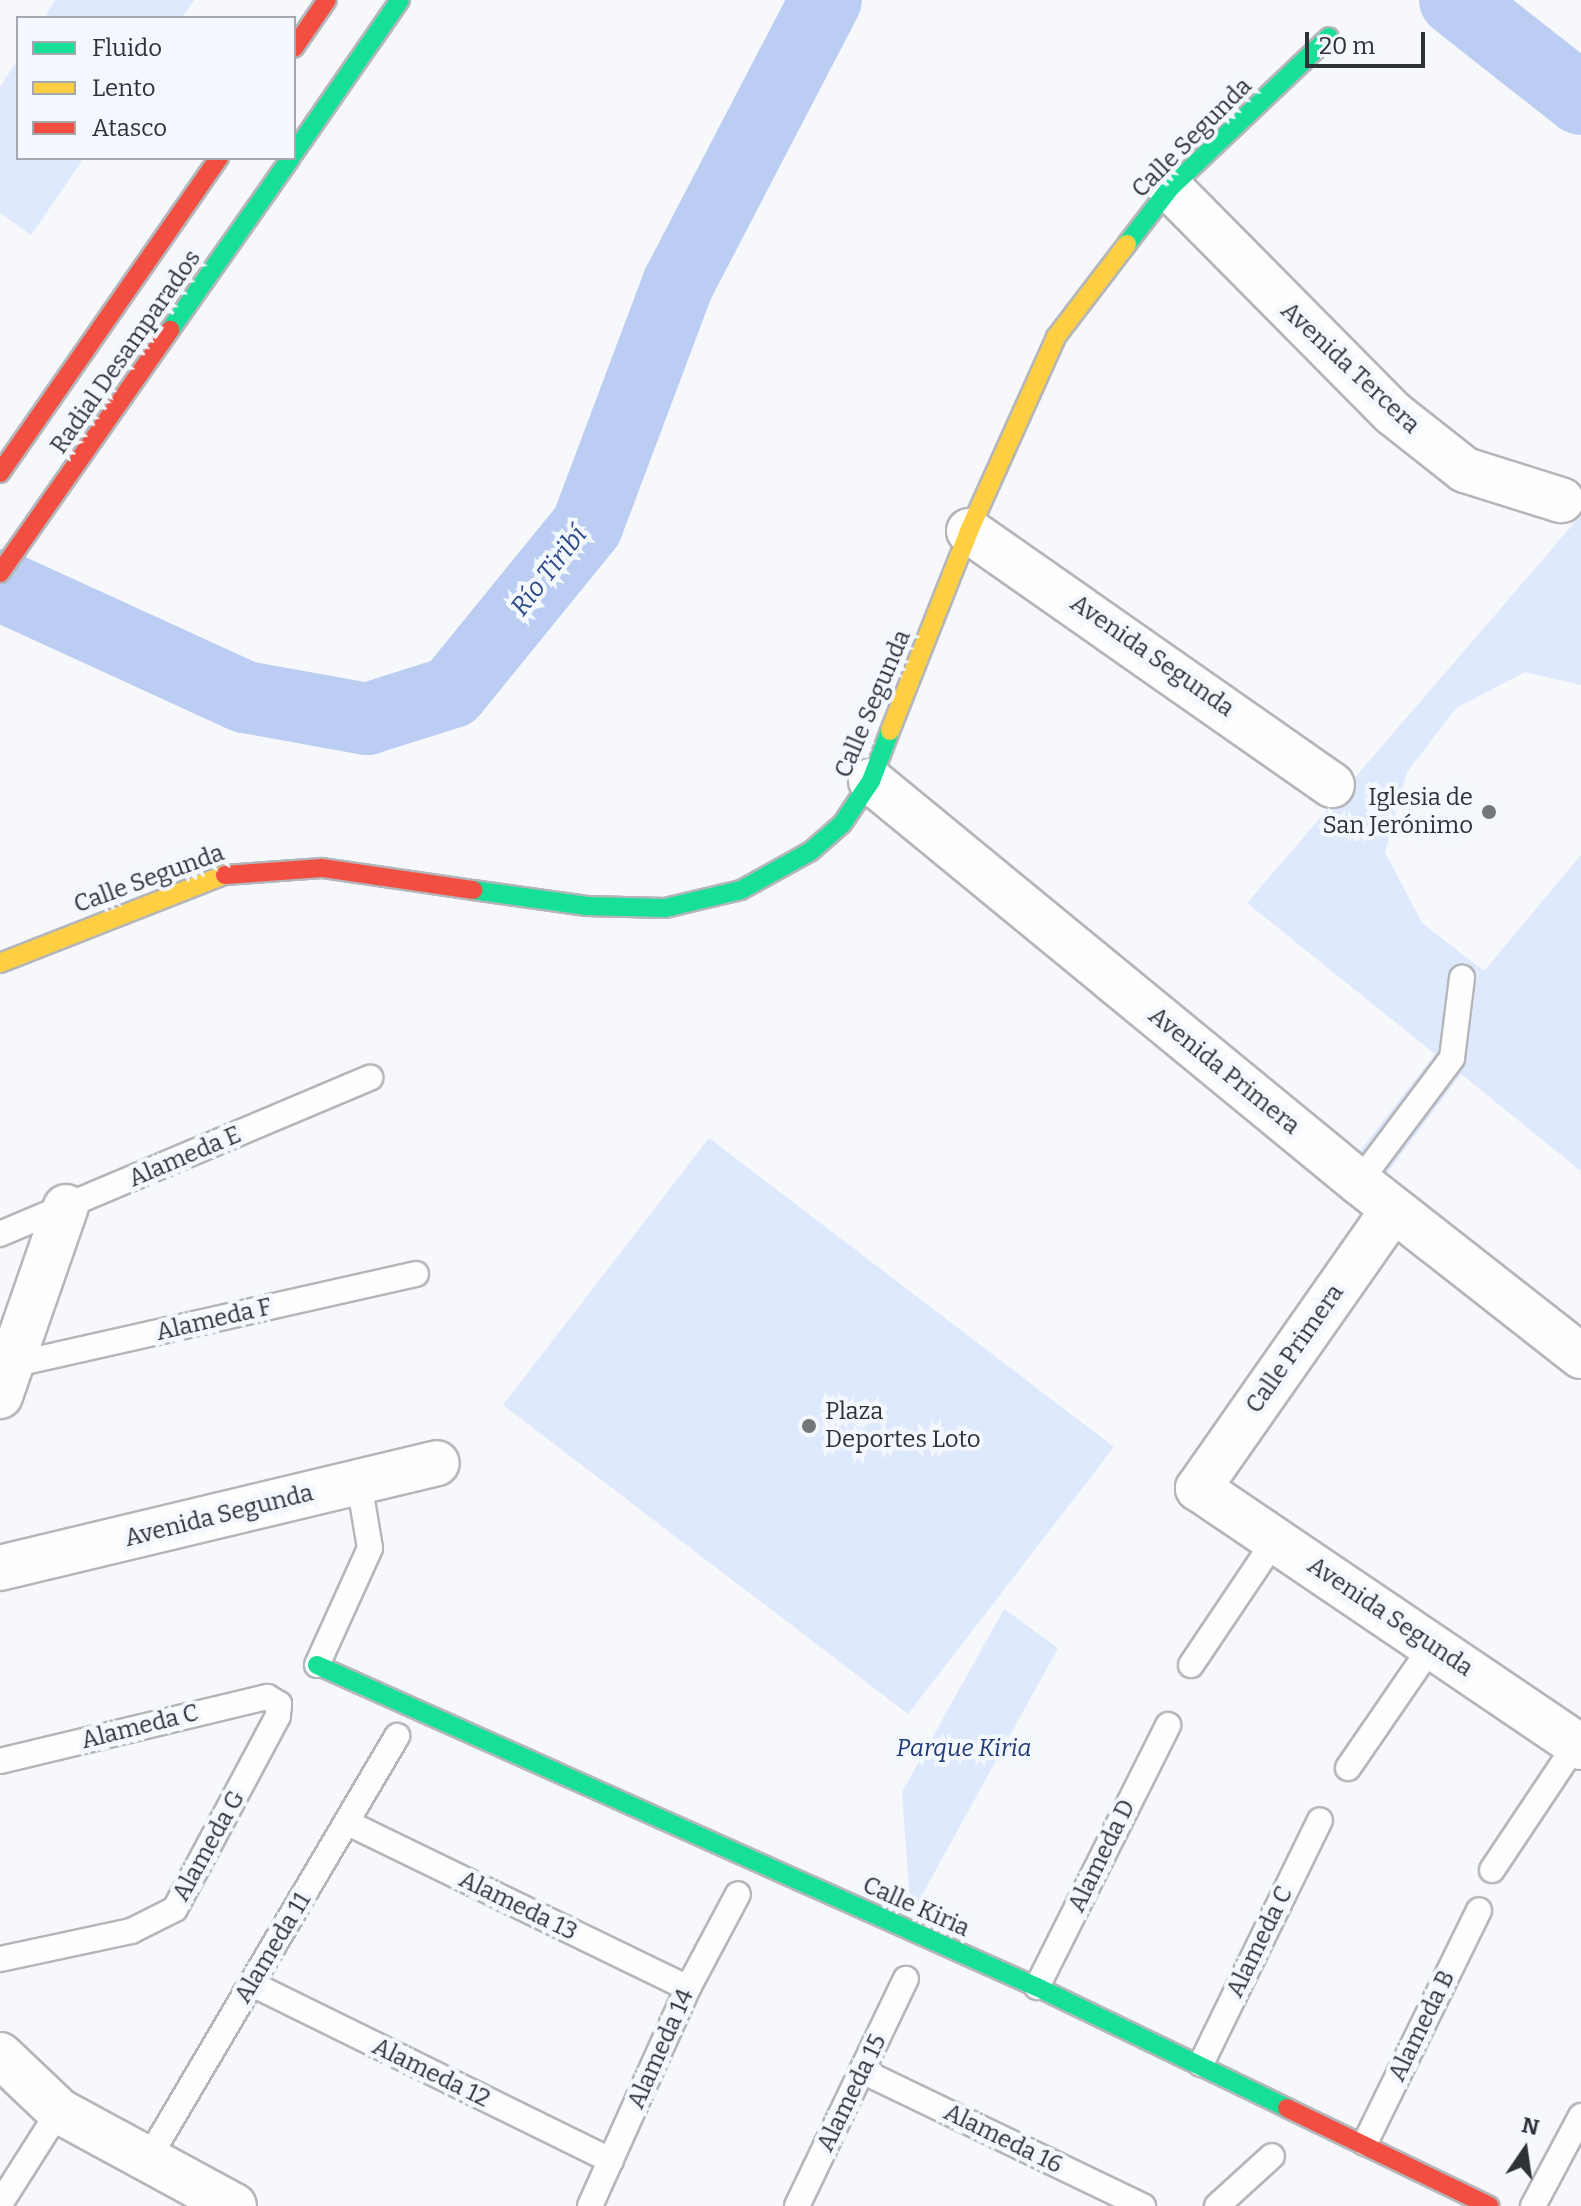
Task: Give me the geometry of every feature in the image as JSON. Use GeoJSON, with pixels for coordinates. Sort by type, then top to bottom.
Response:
{"type":"FeatureCollection","features":[{"type":"Feature","properties":{"kind":"street"},"geometry":{"type":"LineString","coordinates":[[296,45],[327,0]]}},
{"type":"Feature","properties":{"kind":"street","name":"Radial Desamparados"},"geometry":{"type":"LineString","coordinates":[[296,150],[400,0]]}},
{"type":"Feature","properties":{"kind":"street","name":"Calle Segunda"},"geometry":{"type":"LineString","coordinates":[[0,963],[205,880],[281,866],[626,910],[703,902],[777,873],[811,851],[842,824],[871,781],[969,531],[1056,337],[1170,188],[1329,37]]}},
{"type":"Feature","properties":{"kind":"street","name":"Radial Desamparados"},"geometry":{"type":"LineString","coordinates":[[0,473],[218,160]]}},
{"type":"Feature","properties":{"kind":"street","name":"Radial Desamparados"},"geometry":{"type":"LineString","coordinates":[[0,573],[289,160]]}},
{"type":"Feature","properties":{"kind":"street","name":"Avenida Tercera"},"geometry":{"type":"LineString","coordinates":[[1170,188],[1394,414],[1465,470],[1561,500]]}},
{"type":"Feature","properties":{"kind":"street","name":"Avenida Segunda"},"geometry":{"type":"LineString","coordinates":[[969,531],[1332,785]]}},
{"type":"Feature","properties":{"kind":"street","name":"Avenida Primera"},"geometry":{"type":"LineString","coordinates":[[871,781],[1393,1210],[1581,1356]]}},
{"type":"Feature","properties":{"kind":"street"},"geometry":{"type":"LineString","coordinates":[[6,1381],[66,1207]]}},
{"type":"Feature","properties":{"kind":"street","name":"Calle Primera"},"geometry":{"type":"LineString","coordinates":[[1198,1488],[1393,1210]]}},
{"type":"Feature","properties":{"kind":"street","name":"Avenida Segunda"},"geometry":{"type":"LineString","coordinates":[[0,1568],[437,1463]]}},
{"type":"Feature","properties":{"kind":"street","name":"Avenida Segunda"},"geometry":{"type":"LineString","coordinates":[[1198,1488],[1579,1746]]}},
{"type":"Feature","properties":{"kind":"street","name":"Calle Kiria"},"geometry":{"type":"LineString","coordinates":[[317,1665],[1037,1987],[1490,2206]]}},
{"type":"Feature","properties":{"kind":"street"},"geometry":{"type":"LineString","coordinates":[[0,2055],[59,2111],[234,2206]]}},
{"type":"Feature","properties":{"kind":"lane"},"geometry":{"type":"LineString","coordinates":[[1359,1182],[1452,1058],[1462,978]]}},
{"type":"Feature","properties":{"kind":"lane","name":"Alameda E"},"geometry":{"type":"LineString","coordinates":[[0,1234],[370,1078]]}},
{"type":"Feature","properties":{"kind":"lane","name":"Alameda F"},"geometry":{"type":"LineString","coordinates":[[6,1381],[416,1274]]}},
{"type":"Feature","properties":{"kind":"lane"},"geometry":{"type":"LineString","coordinates":[[317,1665],[370,1548],[359,1482]]}},
{"type":"Feature","properties":{"kind":"lane"},"geometry":{"type":"LineString","coordinates":[[1191,1665],[1275,1540]]}},
{"type":"Feature","properties":{"kind":"lane"},"geometry":{"type":"LineString","coordinates":[[1348,1768],[1432,1646]]}},
{"type":"Feature","properties":{"kind":"lane","name":"Alameda C"},"geometry":{"type":"LineString","coordinates":[[0,1761],[267,1697],[279,1704]]}},
{"type":"Feature","properties":{"kind":"lane","name":"Alameda G"},"geometry":{"type":"LineString","coordinates":[[0,1959],[131,1931],[175,1909],[278,1716],[279,1704]]}},
{"type":"Feature","properties":{"kind":"lane","name":"Alameda D"},"geometry":{"type":"LineString","coordinates":[[1037,1987],[1168,1725]]}},
{"type":"Feature","properties":{"kind":"lane","name":"Alameda 11"},"geometry":{"type":"LineString","coordinates":[[148,2159],[397,1736]]}},
{"type":"Feature","properties":{"kind":"lane"},"geometry":{"type":"LineString","coordinates":[[1492,1870],[1579,1746]]}},
{"type":"Feature","properties":{"kind":"lane","name":"Alameda C"},"geometry":{"type":"LineString","coordinates":[[1201,2064],[1320,1820]]}},
{"type":"Feature","properties":{"kind":"lane","name":"Alameda 13"},"geometry":{"type":"LineString","coordinates":[[348,1823],[688,1988]]}},
{"type":"Feature","properties":{"kind":"lane","name":"Alameda 14"},"geometry":{"type":"LineString","coordinates":[[590,2206],[688,1988],[738,1894]]}},
{"type":"Feature","properties":{"kind":"lane","name":"Alameda B"},"geometry":{"type":"LineString","coordinates":[[1365,2143],[1479,1910]]}},
{"type":"Feature","properties":{"kind":"lane","name":"Alameda 15"},"geometry":{"type":"LineString","coordinates":[[797,2206],[906,1979]]}},
{"type":"Feature","properties":{"kind":"lane","name":"Alameda 12"},"geometry":{"type":"LineString","coordinates":[[252,1984],[611,2161]]}},
{"type":"Feature","properties":{"kind":"lane","name":"Alameda 16"},"geometry":{"type":"LineString","coordinates":[[862,2071],[1143,2206]]}},
{"type":"Feature","properties":{"kind":"lane"},"geometry":{"type":"LineString","coordinates":[[0,2204],[59,2111]]}},
{"type":"Feature","properties":{"kind":"lane"},"geometry":{"type":"LineString","coordinates":[[1533,2206],[1581,2116]]}},
{"type":"Feature","properties":{"kind":"lane"},"geometry":{"type":"LineString","coordinates":[[1217,2206],[1272,2156]]}},
{"type":"Feature","properties":{"kind":"green space"},"geometry":{"type":"Polygon","coordinates":[[[55,0],[194,0],[183,16],[45,16],[55,0]]]}},
{"type":"Feature","properties":{"kind":"green space"},"geometry":{"type":"Polygon","coordinates":[[[16,62],[16,160],[83,160],[31,235],[0,213],[0,87],[16,62]]]}},
{"type":"Feature","properties":{"kind":"green space"},"geometry":{"type":"Polygon","coordinates":[[[1581,515],[1581,685],[1525,672],[1456,708],[1407,772],[1385,852],[1422,923],[1484,971],[1581,855],[1581,1171],[1461,1074],[1385,1176],[1357,1155],[1435,1054],[1247,903],[1581,515]]]}},
{"type":"Feature","properties":{"kind":"green space","name":"Plaza Deportes Loto"},"geometry":{"type":"Polygon","coordinates":[[[709,1138],[1114,1447],[908,1714],[503,1405],[709,1138]]]}},
{"type":"Feature","properties":{"kind":"green space","name":"Parque Kiria"},"geometry":{"type":"Polygon","coordinates":[[[1004,1609],[1058,1648],[911,1915],[902,1792],[1004,1609]]]}},
{"type":"Feature","properties":{"kind":"waterway","name":"Río Tiribí"},"geometry":{"type":"LineString","coordinates":[[0,585],[245,697],[367,719],[452,692],[587,526],[678,284],[826,0]]}},
{"type":"Feature","properties":{"kind":"waterway","name":"Río Tiribí"},"geometry":{"type":"LineString","coordinates":[[1455,0],[1581,99]]}},
{"type":"Feature","properties":{"kind":"traffic: fast"},"geometry":{"type":"LineString","coordinates":[[296,150],[400,0]]}},
{"type":"Feature","properties":{"kind":"traffic: fast"},"geometry":{"type":"LineString","coordinates":[[1127,244],[1170,188],[1329,37]]}},
{"type":"Feature","properties":{"kind":"traffic: fast"},"geometry":{"type":"LineString","coordinates":[[170,330],[290,160]]}},
{"type":"Feature","properties":{"kind":"traffic: fast"},"geometry":{"type":"LineString","coordinates":[[473,890],[587,906],[665,908],[741,890],[811,851],[842,824],[871,781],[890,731]]}},
{"type":"Feature","properties":{"kind":"traffic: fast"},"geometry":{"type":"LineString","coordinates":[[317,1665],[1037,1987],[1287,2108]]}},
{"type":"Feature","properties":{"kind":"traffic: slow"},"geometry":{"type":"LineString","coordinates":[[890,731],[969,531],[1056,337],[1127,244]]}},
{"type":"Feature","properties":{"kind":"traffic: slow"},"geometry":{"type":"LineString","coordinates":[[0,963],[225,875]]}},
{"type":"Feature","properties":{"kind":"traffic: jam"},"geometry":{"type":"LineString","coordinates":[[296,45],[327,0]]}},
{"type":"Feature","properties":{"kind":"traffic: jam"},"geometry":{"type":"LineString","coordinates":[[0,473],[218,160]]}},
{"type":"Feature","properties":{"kind":"traffic: jam"},"geometry":{"type":"LineString","coordinates":[[0,573],[170,330]]}},
{"type":"Feature","properties":{"kind":"traffic: jam"},"geometry":{"type":"LineString","coordinates":[[225,875],[322,868],[473,890]]}},
{"type":"Feature","properties":{"kind":"traffic: jam"},"geometry":{"type":"LineString","coordinates":[[1287,2108],[1490,2206]]}},
{"type":"Feature","properties":{"kind":"place","name":"Iglesia de San Jerónimo"},"geometry":{"type":"Point","coordinates":[1489,812]}},
{"type":"Feature","properties":{"kind":"place","name":"Plaza Deportes Loto"},"geometry":{"type":"Point","coordinates":[809,1426]}}]}
